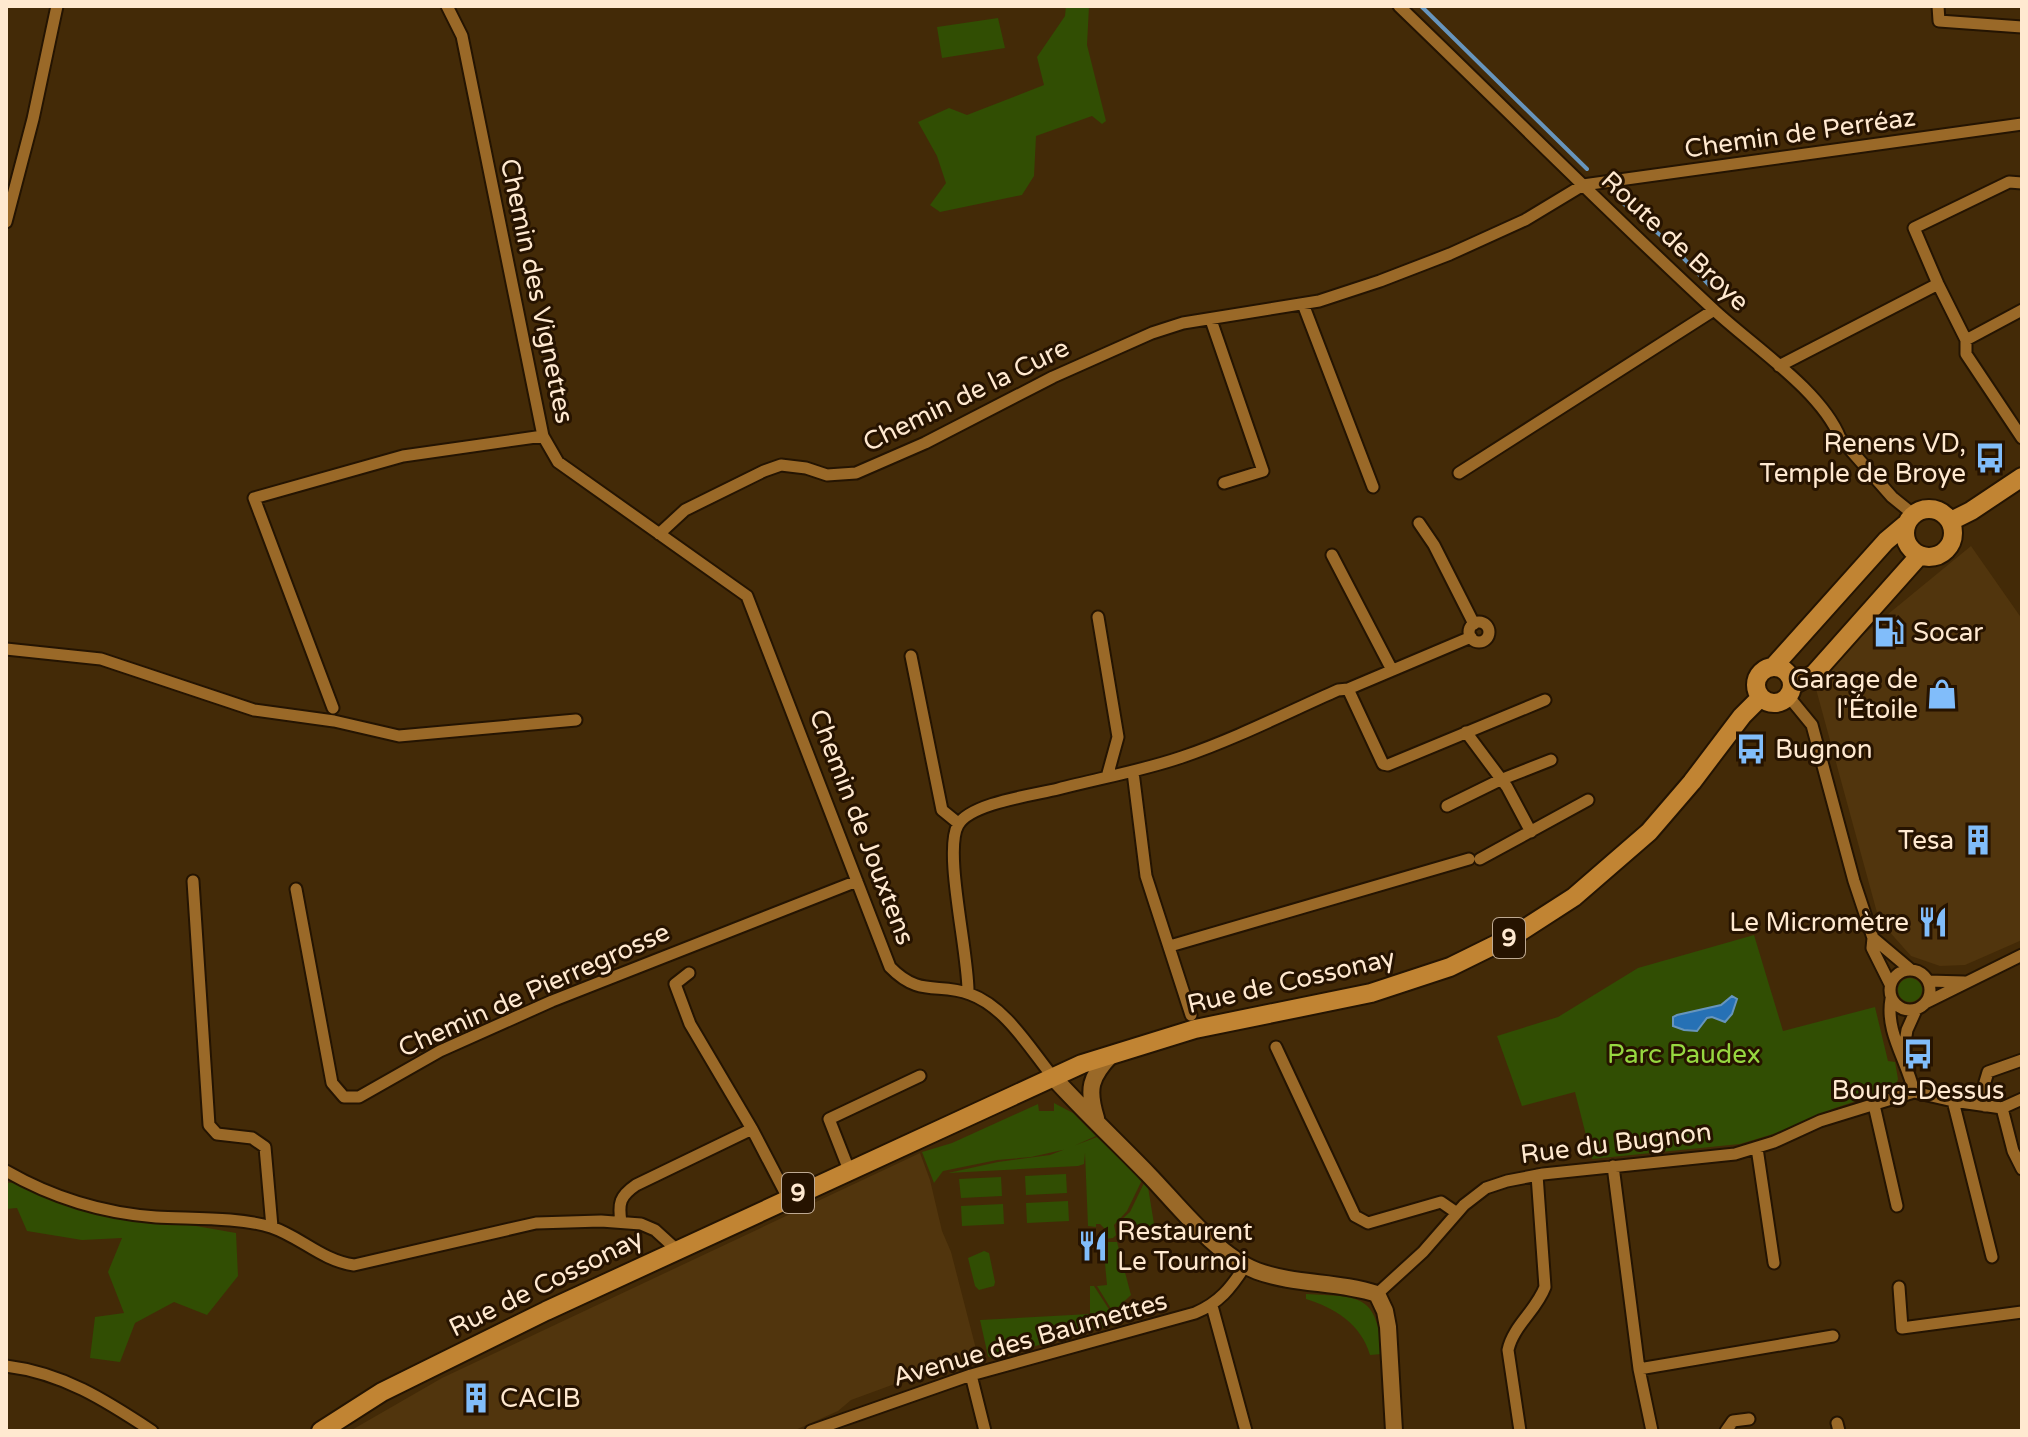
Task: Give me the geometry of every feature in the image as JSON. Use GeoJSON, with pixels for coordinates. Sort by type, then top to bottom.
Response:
{"type":"FeatureCollection","features":[{"type":"Feature","properties":{"kind":"main road"},"geometry":{"type":"LineString","coordinates":[[1951,521],[2022,477]]}},
{"type":"Feature","properties":{"kind":"main road"},"geometry":{"type":"LineString","coordinates":[[1927,508],[1940,511],[1951,521],[1954,534],[1949,548],[1938,556],[1919,556],[1908,546],[1904,536],[1909,520],[1927,508]]}},
{"type":"Feature","properties":{"kind":"main road","name":"Rue de Cossonay"},"geometry":{"type":"LineString","coordinates":[[326,1427],[396,1385],[677,1250],[1053,1077],[1195,1029],[1371,993],[1450,967],[1515,935],[1574,897],[1649,832],[1760,698],[1756,689],[1757,679],[1763,670],[1773,667],[1886,541],[1909,520]]}},
{"type":"Feature","properties":{"kind":"main road"},"geometry":{"type":"LineString","coordinates":[[1760,698],[1770,703],[1780,703],[1814,674],[1919,556]]}},
{"type":"Feature","properties":{"kind":"main road"},"geometry":{"type":"LineString","coordinates":[[1773,667],[1787,671],[1791,691]]}},
{"type":"Feature","properties":{"kind":"street"},"geometry":{"type":"LineString","coordinates":[[6,222],[33,119],[57,6]]}},
{"type":"Feature","properties":{"kind":"street","name":"Chemin des Vignettes"},"geometry":{"type":"LineString","coordinates":[[447,6],[462,36],[543,436],[558,462],[747,596],[779,674]]}},
{"type":"Feature","properties":{"kind":"street","name":"Route de Broye"},"geometry":{"type":"LineString","coordinates":[[1399,6],[1714,310],[1779,366],[1824,411],[1840,438],[1909,520]]}},
{"type":"Feature","properties":{"kind":"street"},"geometry":{"type":"LineString","coordinates":[[1938,6],[1939,21],[2022,27]]}},
{"type":"Feature","properties":{"kind":"street","name":"Chemin de Perréaz"},"geometry":{"type":"LineString","coordinates":[[1583,185],[2022,124]]}},
{"type":"Feature","properties":{"kind":"street"},"geometry":{"type":"LineString","coordinates":[[2022,183],[2009,182],[1914,228],[1966,340],[1966,354],[2022,438]]}},
{"type":"Feature","properties":{"kind":"street","name":"Chemin de la Cure"},"geometry":{"type":"LineString","coordinates":[[659,534],[685,510],[764,471],[781,465],[812,469],[827,475],[856,473],[925,443],[1053,377],[1152,333],[1183,323],[1303,304],[1380,281],[1525,220],[1583,185]]}},
{"type":"Feature","properties":{"kind":"street"},"geometry":{"type":"LineString","coordinates":[[1779,366],[1938,284]]}},
{"type":"Feature","properties":{"kind":"street"},"geometry":{"type":"LineString","coordinates":[[1303,304],[1373,487]]}},
{"type":"Feature","properties":{"kind":"street"},"geometry":{"type":"LineString","coordinates":[[1459,473],[1714,310]]}},
{"type":"Feature","properties":{"kind":"street"},"geometry":{"type":"LineString","coordinates":[[1966,340],[2022,310]]}},
{"type":"Feature","properties":{"kind":"street"},"geometry":{"type":"LineString","coordinates":[[1211,320],[1263,471],[1224,483]]}},
{"type":"Feature","properties":{"kind":"street"},"geometry":{"type":"LineString","coordinates":[[333,708],[254,498],[403,456],[543,436]]}},
{"type":"Feature","properties":{"kind":"street"},"geometry":{"type":"LineString","coordinates":[[968,993],[968,969],[952,862],[952,843],[958,823],[977,809],[1133,772],[1184,756],[1471,637],[1470,628],[1474,624],[1434,545],[1419,523]]}},
{"type":"Feature","properties":{"kind":"street"},"geometry":{"type":"LineString","coordinates":[[1332,555],[1392,670]]}},
{"type":"Feature","properties":{"kind":"street"},"geometry":{"type":"LineString","coordinates":[[1098,617],[1118,737],[1107,777]]}},
{"type":"Feature","properties":{"kind":"street"},"geometry":{"type":"LineString","coordinates":[[6,649],[101,659],[254,710],[334,721],[399,736],[576,720]]}},
{"type":"Feature","properties":{"kind":"street"},"geometry":{"type":"LineString","coordinates":[[911,656],[942,810],[958,823]]}},
{"type":"Feature","properties":{"kind":"street","name":"Chemin de Jouxtens"},"geometry":{"type":"LineString","coordinates":[[779,674],[890,967],[912,985],[968,993],[997,1011],[1053,1077],[1199,1227],[1245,1266],[1273,1276],[1357,1288],[1377,1294]]}},
{"type":"Feature","properties":{"kind":"street"},"geometry":{"type":"LineString","coordinates":[[1348,689],[1383,764],[1545,700]]}},
{"type":"Feature","properties":{"kind":"street"},"geometry":{"type":"LineString","coordinates":[[1791,691],[1812,725],[1854,881],[1873,938],[1872,948],[1890,984],[1888,1015],[1914,1092],[2002,1108],[2022,1099]]}},
{"type":"Feature","properties":{"kind":"street"},"geometry":{"type":"LineString","coordinates":[[1466,732],[1531,832]]}},
{"type":"Feature","properties":{"kind":"street"},"geometry":{"type":"LineString","coordinates":[[1447,806],[1551,760]]}},
{"type":"Feature","properties":{"kind":"street"},"geometry":{"type":"LineString","coordinates":[[1133,772],[1146,876],[1191,1015]]}},
{"type":"Feature","properties":{"kind":"street"},"geometry":{"type":"LineString","coordinates":[[1170,946],[1475,859],[1588,800]]}},
{"type":"Feature","properties":{"kind":"street"},"geometry":{"type":"LineString","coordinates":[[193,881],[209,1125],[217,1134],[252,1138],[265,1147],[272,1227]]}},
{"type":"Feature","properties":{"kind":"street","name":"Chemin de Pierregrosse"},"geometry":{"type":"LineString","coordinates":[[296,889],[332,1083],[344,1097],[359,1097],[440,1051],[552,1001],[857,881]]}},
{"type":"Feature","properties":{"kind":"street"},"geometry":{"type":"LineString","coordinates":[[1873,938],[1911,970]]}},
{"type":"Feature","properties":{"kind":"street"},"geometry":{"type":"LineString","coordinates":[[1903,1056],[1907,1030],[1916,1010],[1964,982],[2022,955]]}},
{"type":"Feature","properties":{"kind":"street"},"geometry":{"type":"LineString","coordinates":[[1890,984],[1902,971],[1921,973],[1928,981],[1930,992],[1927,1002]]}},
{"type":"Feature","properties":{"kind":"street"},"geometry":{"type":"LineString","coordinates":[[689,973],[675,984],[681,1004],[788,1198]]}},
{"type":"Feature","properties":{"kind":"street"},"geometry":{"type":"LineString","coordinates":[[1928,981],[1964,982]]}},
{"type":"Feature","properties":{"kind":"street"},"geometry":{"type":"LineString","coordinates":[[1891,999],[1897,1007],[1906,1011],[1916,1010]]}},
{"type":"Feature","properties":{"kind":"street"},"geometry":{"type":"LineString","coordinates":[[1276,1047],[1355,1216],[1368,1223],[1441,1202],[1457,1213]]}},
{"type":"Feature","properties":{"kind":"street"},"geometry":{"type":"LineString","coordinates":[[1098,1123],[1090,1100],[1091,1089],[1097,1069],[1111,1055]]}},
{"type":"Feature","properties":{"kind":"street"},"geometry":{"type":"LineString","coordinates":[[1985,1106],[1988,1072],[2022,1060]]}},
{"type":"Feature","properties":{"kind":"street"},"geometry":{"type":"LineString","coordinates":[[849,1170],[829,1119],[920,1076]]}},
{"type":"Feature","properties":{"kind":"street","name":"Rue du Bugnon"},"geometry":{"type":"LineString","coordinates":[[1377,1294],[1486,1188],[1537,1175],[1735,1154],[1820,1121],[1914,1092]]}},
{"type":"Feature","properties":{"kind":"street"},"geometry":{"type":"LineString","coordinates":[[1953,1101],[1992,1257]]}},
{"type":"Feature","properties":{"kind":"street"},"geometry":{"type":"LineString","coordinates":[[1874,1105],[1897,1206]]}},
{"type":"Feature","properties":{"kind":"street"},"geometry":{"type":"LineString","coordinates":[[2002,1108],[2013,1151],[2022,1169]]}},
{"type":"Feature","properties":{"kind":"street","name":"Rue de Cossonay"},"geometry":{"type":"LineString","coordinates":[[621,1222],[619,1202],[636,1185],[752,1129]]}},
{"type":"Feature","properties":{"kind":"street"},"geometry":{"type":"LineString","coordinates":[[1757,1148],[1774,1263]]}},
{"type":"Feature","properties":{"kind":"street"},"geometry":{"type":"LineString","coordinates":[[1613,1166],[1639,1369],[1652,1431]]}},
{"type":"Feature","properties":{"kind":"street"},"geometry":{"type":"LineString","coordinates":[[6,1171],[48,1193],[77,1204],[110,1211],[272,1227],[337,1263],[354,1265],[536,1223],[641,1224],[655,1230],[677,1250]]}},
{"type":"Feature","properties":{"kind":"street"},"geometry":{"type":"LineString","coordinates":[[1520,1431],[1508,1350],[1511,1338],[1539,1303],[1545,1287],[1537,1175]]}},
{"type":"Feature","properties":{"kind":"street","name":"Avenue des Baumettes"},"geometry":{"type":"LineString","coordinates":[[811,1431],[971,1375],[1181,1318],[1212,1306],[1224,1296],[1245,1266]]}},
{"type":"Feature","properties":{"kind":"street"},"geometry":{"type":"LineString","coordinates":[[1899,1287],[1902,1328],[2022,1312]]}},
{"type":"Feature","properties":{"kind":"street"},"geometry":{"type":"LineString","coordinates":[[1377,1294],[1388,1327],[1394,1431]]}},
{"type":"Feature","properties":{"kind":"street"},"geometry":{"type":"LineString","coordinates":[[1212,1306],[1246,1431]]}},
{"type":"Feature","properties":{"kind":"street"},"geometry":{"type":"LineString","coordinates":[[1639,1369],[1833,1336]]}},
{"type":"Feature","properties":{"kind":"street"},"geometry":{"type":"LineString","coordinates":[[6,1366],[75,1384],[147,1430]]}},
{"type":"Feature","properties":{"kind":"street"},"geometry":{"type":"LineString","coordinates":[[971,1375],[985,1431]]}},
{"type":"Feature","properties":{"kind":"street"},"geometry":{"type":"LineString","coordinates":[[1726,1431],[1733,1421],[1749,1419]]}},
{"type":"Feature","properties":{"kind":"shaded area"},"geometry":{"type":"Polygon","coordinates":[[[1971,546],[2022,619],[2022,940],[1965,965],[1940,966],[1911,956],[1879,920],[1816,689],[1820,677],[1837,656],[1971,546]]]}},
{"type":"Feature","properties":{"kind":"shaded area"},"geometry":{"type":"Polygon","coordinates":[[[920,1153],[951,1252],[976,1349],[971,1356],[851,1400],[838,1411],[793,1431],[350,1431],[442,1378],[920,1153]]]}},
{"type":"Feature","properties":{"kind":"green space"},"geometry":{"type":"Polygon","coordinates":[[[1066,6],[1089,6],[1087,45],[1106,121],[1102,124],[1092,116],[1036,136],[1034,176],[1022,195],[940,212],[930,205],[946,183],[937,156],[918,122],[949,108],[967,115],[1044,85],[1037,57],[1065,16],[1066,6]]]}},
{"type":"Feature","properties":{"kind":"green space"},"geometry":{"type":"Polygon","coordinates":[[[998,18],[1005,48],[942,58],[937,27],[998,18]]]}},
{"type":"Feature","properties":{"kind":"green space","name":"Parc Paudex"},"geometry":{"type":"Polygon","coordinates":[[[1754,935],[1783,1031],[1875,1007],[1888,1061],[1895,1062],[1898,1079],[1895,1088],[1740,1144],[1592,1159],[1575,1092],[1522,1106],[1497,1036],[1558,1017],[1638,968],[1754,935]]]}},
{"type":"Feature","properties":{"kind":"green space"},"geometry":{"type":"Polygon","coordinates":[[[1910,978],[1921,985],[1922,990],[1915,1001],[1910,1002],[1899,995],[1898,990],[1905,979],[1910,978]]]}},
{"type":"Feature","properties":{"kind":"green space"},"geometry":{"type":"Polygon","coordinates":[[[1054,1103],[1073,1113],[1096,1136],[1067,1149],[943,1171],[934,1183],[922,1152],[952,1143],[1038,1104],[1039,1111],[1054,1111],[1054,1103]]]}},
{"type":"Feature","properties":{"kind":"green space"},"geometry":{"type":"Polygon","coordinates":[[[1097,1137],[1142,1180],[1127,1211],[1114,1225],[1116,1235],[1113,1238],[1105,1239],[1105,1229],[1100,1224],[1088,1226],[1085,1153],[1084,1164],[1078,1166],[948,1173],[1050,1155],[1097,1137]]]}},
{"type":"Feature","properties":{"kind":"green space"},"geometry":{"type":"Polygon","coordinates":[[[1066,1174],[1067,1193],[1026,1195],[1025,1176],[1066,1174]]]}},
{"type":"Feature","properties":{"kind":"green space"},"geometry":{"type":"Polygon","coordinates":[[[1001,1177],[1002,1196],[961,1198],[959,1179],[1001,1177]]]}},
{"type":"Feature","properties":{"kind":"green space"},"geometry":{"type":"Polygon","coordinates":[[[25,1182],[110,1211],[236,1233],[238,1276],[207,1315],[174,1302],[135,1323],[120,1362],[90,1358],[95,1317],[124,1313],[108,1272],[122,1238],[82,1240],[27,1231],[17,1208],[6,1209],[6,1183],[25,1182]]]}},
{"type":"Feature","properties":{"kind":"green space"},"geometry":{"type":"Polygon","coordinates":[[[1144,1183],[1148,1187],[1155,1230],[1151,1231],[1147,1224],[1118,1231],[1120,1221],[1130,1212],[1144,1183]]]}},
{"type":"Feature","properties":{"kind":"green space"},"geometry":{"type":"Polygon","coordinates":[[[1068,1201],[1069,1221],[1027,1223],[1026,1203],[1068,1201]]]}},
{"type":"Feature","properties":{"kind":"green space"},"geometry":{"type":"Polygon","coordinates":[[[1003,1204],[1004,1224],[962,1226],[961,1206],[1003,1204]]]}},
{"type":"Feature","properties":{"kind":"green space"},"geometry":{"type":"Polygon","coordinates":[[[1103,1242],[1117,1242],[1131,1295],[1113,1312],[1097,1286],[1107,1285],[1103,1242]]]}},
{"type":"Feature","properties":{"kind":"green space"},"geometry":{"type":"Polygon","coordinates":[[[984,1251],[989,1253],[995,1282],[994,1286],[979,1290],[975,1286],[968,1258],[984,1251]]]}},
{"type":"Feature","properties":{"kind":"green space"},"geometry":{"type":"Polygon","coordinates":[[[1090,1286],[1094,1286],[1120,1323],[991,1358],[988,1356],[980,1320],[1090,1314],[1090,1286]]]}},
{"type":"Feature","properties":{"kind":"green space"},"geometry":{"type":"Polygon","coordinates":[[[1306,1294],[1340,1296],[1362,1302],[1376,1319],[1382,1354],[1370,1355],[1360,1334],[1346,1319],[1306,1299],[1306,1294]]]}},
{"type":"Feature","properties":{"kind":"water"},"geometry":{"type":"Polygon","coordinates":[[[1732,996],[1737,999],[1732,1014],[1725,1022],[1707,1018],[1697,1031],[1673,1026],[1673,1017],[1721,1005],[1732,996]]]}},
{"type":"Feature","properties":{"kind":"waterway"},"geometry":{"type":"LineString","coordinates":[[1421,6],[1587,169]]}},
{"type":"Feature","properties":{"kind":"waterway"},"geometry":{"type":"LineString","coordinates":[[1617,198],[1667,241],[1712,288]]}},
{"type":"Feature","properties":{"kind":"place","name":"Renens VD, Temple de Broye"},"geometry":{"type":"Point","coordinates":[1990,458]}},
{"type":"Feature","properties":{"kind":"place","name":"Socar"},"geometry":{"type":"Point","coordinates":[1889,632]}},
{"type":"Feature","properties":{"kind":"place","name":"Garage de l'Étoile"},"geometry":{"type":"Point","coordinates":[1942,694]}},
{"type":"Feature","properties":{"kind":"place","name":"Bugnon"},"geometry":{"type":"Point","coordinates":[1751,749]}},
{"type":"Feature","properties":{"kind":"place","name":"Tesa"},"geometry":{"type":"Point","coordinates":[1978,840]}},
{"type":"Feature","properties":{"kind":"place","name":"Le Micromètre"},"geometry":{"type":"Point","coordinates":[1933,922]}},
{"type":"Feature","properties":{"kind":"place","name":"Bourg-Dessus"},"geometry":{"type":"Point","coordinates":[1918,1054]}},
{"type":"Feature","properties":{"kind":"place","name":"Restaurent Le Tournoi"},"geometry":{"type":"Point","coordinates":[1093,1246]}},
{"type":"Feature","properties":{"kind":"place","name":"CACIB"},"geometry":{"type":"Point","coordinates":[476,1398]}}]}
